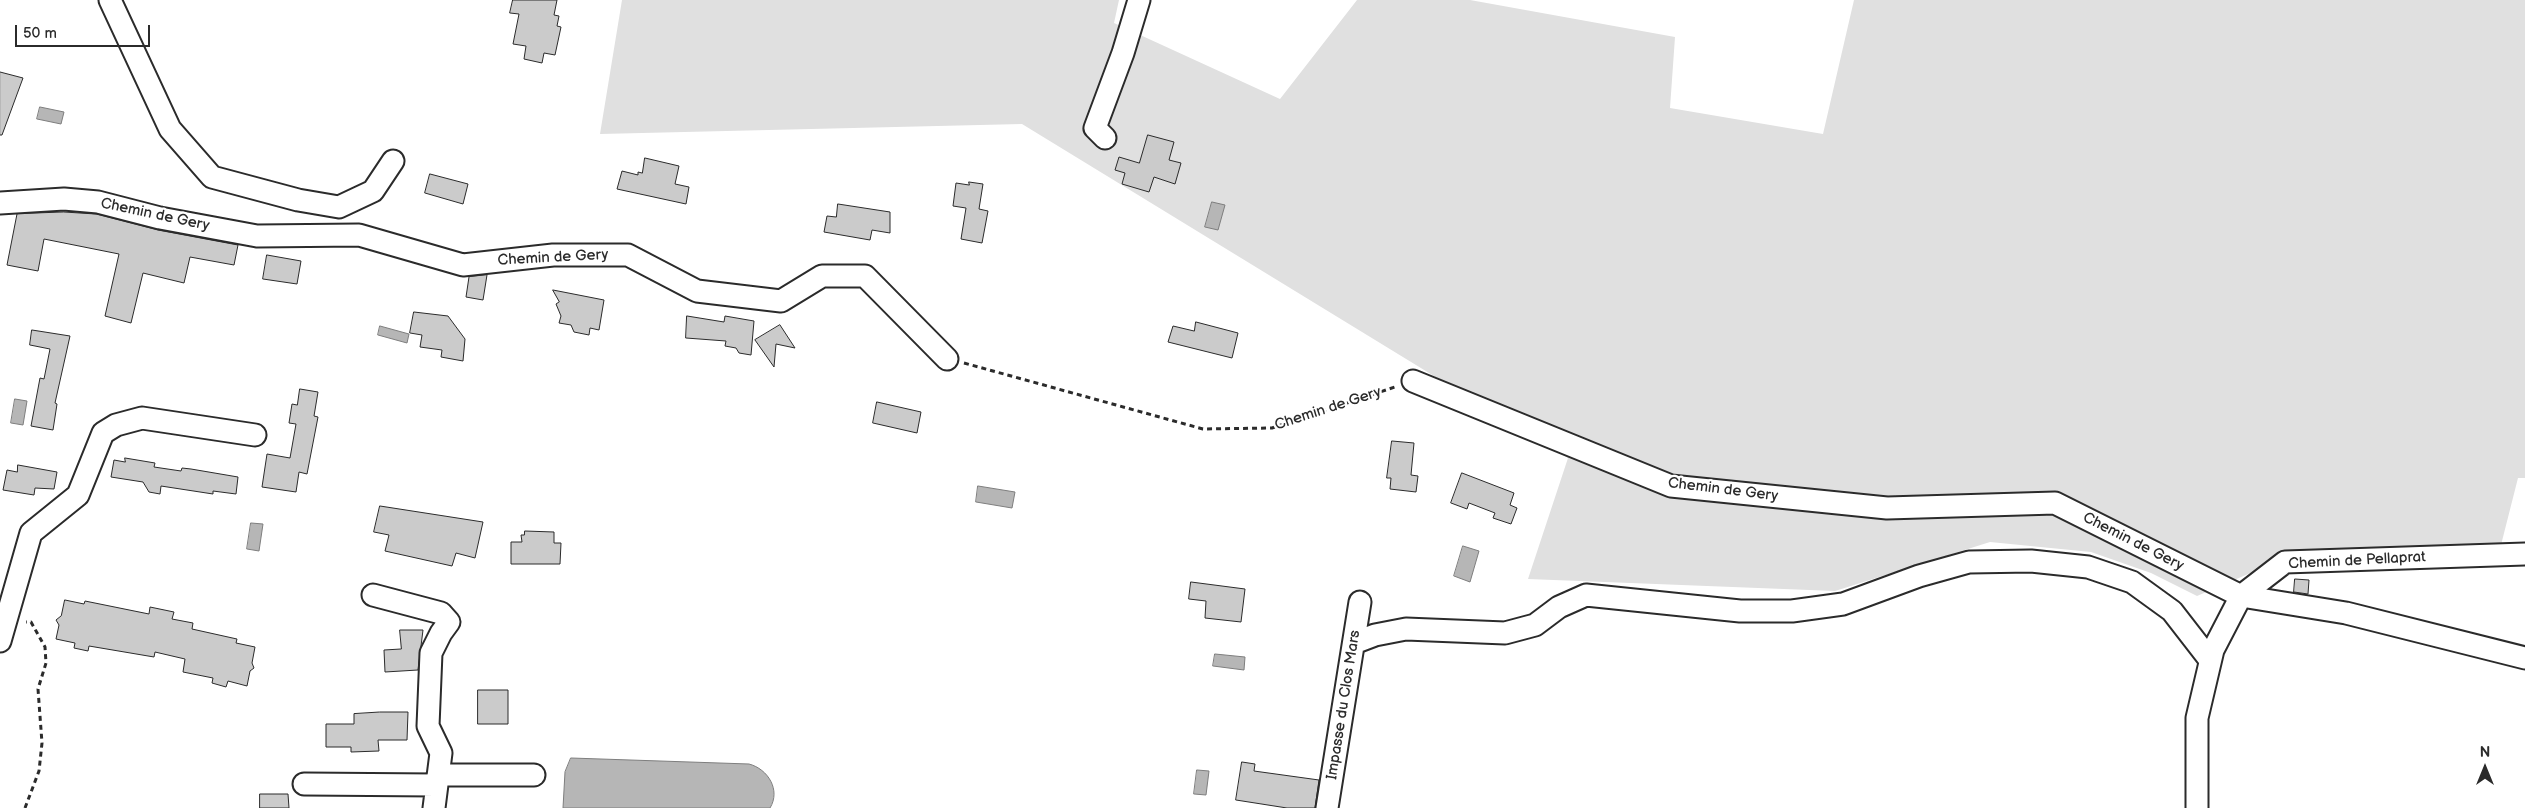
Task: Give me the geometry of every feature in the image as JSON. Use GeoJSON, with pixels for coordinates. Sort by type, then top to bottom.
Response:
{"type":"FeatureCollection","features":[{"type":"Feature","properties":{"kind":"street"},"geometry":{"type":"LineString","coordinates":[[110,0],[170,129],[212,177],[298,200],[339,207],[373,191],[393,161]]}},
{"type":"Feature","properties":{"kind":"street"},"geometry":{"type":"LineString","coordinates":[[1104,138],[1095,128],[1123,53],[1139,0]]}},
{"type":"Feature","properties":{"kind":"street","name":"Chemin de Gery"},"geometry":{"type":"LineString","coordinates":[[0,203],[64,200],[98,202],[160,218],[257,236],[359,235],[463,265],[553,255],[628,254],[697,292],[781,300],[822,276],[865,276],[947,359]]}},
{"type":"Feature","properties":{"kind":"street","name":"Chemin de Gery"},"geometry":{"type":"LineString","coordinates":[[1413,381],[1671,486],[1887,508],[2055,503],[2241,596],[2346,614],[2525,658]]}},
{"type":"Feature","properties":{"kind":"street"},"geometry":{"type":"LineString","coordinates":[[3,632],[32,533],[78,495],[103,433],[116,425],[142,418],[255,436]]}},
{"type":"Feature","properties":{"kind":"street","name":"Chemin de Pellaprat"},"geometry":{"type":"LineString","coordinates":[[2197,808],[2197,718],[2213,650],[2241,596],[2285,562],[2525,554]]}},
{"type":"Feature","properties":{"kind":"street"},"geometry":{"type":"LineString","coordinates":[[1354,643],[1375,635],[1406,629],[1505,633],[1535,625],[1558,607],[1586,594],[1740,611],[1792,611],[1843,604],[1919,576],[1969,562],[2031,560],[2088,566],[2132,582],[2172,611],[2210,660]]}},
{"type":"Feature","properties":{"kind":"street"},"geometry":{"type":"LineString","coordinates":[[374,595],[441,612],[449,622],[440,633],[431,652],[428,726],[441,753],[434,808]]}},
{"type":"Feature","properties":{"kind":"street","name":"Impasse du Clos Mars"},"geometry":{"type":"LineString","coordinates":[[1327,808],[1360,602]]}},
{"type":"Feature","properties":{"kind":"street"},"geometry":{"type":"LineString","coordinates":[[304,784],[534,775]]}},
{"type":"Feature","properties":{"kind":"path","name":"Chemin de Gery"},"geometry":{"type":"LineString","coordinates":[[947,359],[1011,375],[1202,429],[1272,428],[1413,381]]}},
{"type":"Feature","properties":{"kind":"path"},"geometry":{"type":"LineString","coordinates":[[3,632],[31,622],[45,647],[46,663],[38,689],[42,743],[39,771],[25,808]]}},
{"type":"Feature","properties":{"kind":"shaded area"},"geometry":{"type":"Polygon","coordinates":[[[622,0],[1119,0],[1114,23],[1280,99],[1357,0],[1470,0],[1675,37],[1670,108],[1823,134],[1854,0],[2525,0],[2525,478],[2518,478],[2501,545],[2283,559],[2197,596],[2151,573],[2091,552],[1990,542],[1835,591],[1528,579],[1568,458],[1022,124],[600,134],[622,0]]]}},
{"type":"Feature","properties":{"kind":"shaded area"},"geometry":{"type":"Polygon","coordinates":[[[40,107],[64,112],[61,124],[37,119],[40,107]]]}},
{"type":"Feature","properties":{"kind":"shaded area"},"geometry":{"type":"Polygon","coordinates":[[[1212,202],[1225,205],[1218,230],[1205,227],[1212,202]]]}},
{"type":"Feature","properties":{"kind":"shaded area"},"geometry":{"type":"Polygon","coordinates":[[[380,326],[409,334],[407,343],[378,335],[380,326]]]}},
{"type":"Feature","properties":{"kind":"shaded area"},"geometry":{"type":"Polygon","coordinates":[[[15,399],[27,401],[23,425],[11,423],[15,399]]]}},
{"type":"Feature","properties":{"kind":"shaded area"},"geometry":{"type":"Polygon","coordinates":[[[978,486],[1015,492],[1012,508],[976,502],[978,486]]]}},
{"type":"Feature","properties":{"kind":"shaded area"},"geometry":{"type":"Polygon","coordinates":[[[251,523],[263,524],[259,551],[247,549],[251,523]]]}},
{"type":"Feature","properties":{"kind":"shaded area"},"geometry":{"type":"Polygon","coordinates":[[[1463,546],[1479,551],[1470,582],[1454,576],[1463,546]]]}},
{"type":"Feature","properties":{"kind":"shaded area"},"geometry":{"type":"Polygon","coordinates":[[[1215,654],[1245,657],[1244,670],[1213,666],[1215,654]]]}},
{"type":"Feature","properties":{"kind":"shaded area"},"geometry":{"type":"Polygon","coordinates":[[[571,758],[749,764],[762,770],[771,781],[774,794],[773,801],[770,808],[563,808],[565,772],[571,758]]]}},
{"type":"Feature","properties":{"kind":"shaded area"},"geometry":{"type":"Polygon","coordinates":[[[1197,770],[1209,771],[1206,795],[1194,794],[1197,770]]]}},
{"type":"Feature","properties":{"kind":"building"},"geometry":{"type":"Polygon","coordinates":[[[513,0],[557,0],[554,15],[559,16],[557,26],[561,27],[555,55],[544,53],[542,63],[524,59],[526,46],[513,44],[519,14],[510,13],[513,0]]]}},
{"type":"Feature","properties":{"kind":"building"},"geometry":{"type":"Polygon","coordinates":[[[0,72],[23,78],[2,135],[0,135],[0,72]]]}},
{"type":"Feature","properties":{"kind":"building"},"geometry":{"type":"Polygon","coordinates":[[[1148,135],[1174,142],[1169,160],[1181,163],[1175,184],[1154,177],[1149,192],[1122,184],[1125,173],[1115,170],[1119,157],[1139,163],[1148,135]]]}},
{"type":"Feature","properties":{"kind":"building"},"geometry":{"type":"Polygon","coordinates":[[[645,158],[679,166],[675,184],[689,187],[686,204],[617,189],[622,171],[638,175],[638,172],[642,173],[645,158]]]}},
{"type":"Feature","properties":{"kind":"building"},"geometry":{"type":"Polygon","coordinates":[[[430,174],[468,184],[463,204],[425,193],[430,174]]]}},
{"type":"Feature","properties":{"kind":"building"},"geometry":{"type":"Polygon","coordinates":[[[969,182],[983,184],[979,209],[988,211],[982,243],[961,239],[966,208],[953,206],[956,183],[969,185],[969,182]]]}},
{"type":"Feature","properties":{"kind":"building"},"geometry":{"type":"Polygon","coordinates":[[[838,204],[890,212],[890,233],[872,230],[870,240],[824,232],[827,216],[836,217],[838,204]]]}},
{"type":"Feature","properties":{"kind":"building"},"geometry":{"type":"Polygon","coordinates":[[[64,212],[96,214],[158,230],[238,245],[234,265],[190,257],[184,283],[143,273],[131,323],[105,316],[119,254],[44,239],[38,271],[7,265],[17,214],[64,212]]]}},
{"type":"Feature","properties":{"kind":"building"},"geometry":{"type":"Polygon","coordinates":[[[267,255],[301,261],[297,284],[263,279],[267,255]]]}},
{"type":"Feature","properties":{"kind":"building"},"geometry":{"type":"Polygon","coordinates":[[[487,275],[483,300],[466,297],[469,277],[487,275]]]}},
{"type":"Feature","properties":{"kind":"building"},"geometry":{"type":"Polygon","coordinates":[[[553,290],[604,300],[599,330],[590,328],[589,335],[574,332],[571,325],[559,323],[561,316],[556,304],[559,302],[553,290]]]}},
{"type":"Feature","properties":{"kind":"building"},"geometry":{"type":"Polygon","coordinates":[[[414,312],[448,316],[465,339],[463,361],[441,357],[442,350],[420,347],[422,335],[410,333],[414,312]]]}},
{"type":"Feature","properties":{"kind":"building"},"geometry":{"type":"Polygon","coordinates":[[[687,316],[724,322],[725,316],[754,321],[751,355],[739,353],[736,348],[725,346],[726,341],[686,338],[687,316]]]}},
{"type":"Feature","properties":{"kind":"building"},"geometry":{"type":"Polygon","coordinates":[[[1196,322],[1238,333],[1232,358],[1168,342],[1173,326],[1194,331],[1196,322]]]}},
{"type":"Feature","properties":{"kind":"building"},"geometry":{"type":"Polygon","coordinates":[[[780,325],[795,348],[776,344],[774,367],[755,340],[780,325]]]}},
{"type":"Feature","properties":{"kind":"building"},"geometry":{"type":"Polygon","coordinates":[[[32,330],[70,336],[55,403],[57,404],[53,430],[31,426],[40,378],[44,379],[50,349],[30,345],[32,330]]]}},
{"type":"Feature","properties":{"kind":"building"},"geometry":{"type":"Polygon","coordinates":[[[300,389],[318,392],[314,416],[318,417],[307,474],[299,472],[296,492],[262,487],[267,454],[290,458],[296,424],[289,423],[292,404],[297,405],[300,389]]]}},
{"type":"Feature","properties":{"kind":"building"},"geometry":{"type":"Polygon","coordinates":[[[877,402],[921,412],[917,433],[873,423],[877,402]]]}},
{"type":"Feature","properties":{"kind":"building"},"geometry":{"type":"Polygon","coordinates":[[[1392,441],[1414,443],[1411,475],[1418,476],[1416,492],[1390,489],[1391,478],[1387,478],[1392,441]]]}},
{"type":"Feature","properties":{"kind":"building"},"geometry":{"type":"Polygon","coordinates":[[[125,458],[155,463],[154,467],[181,471],[182,468],[191,469],[238,477],[236,494],[213,491],[213,494],[161,486],[160,494],[149,492],[143,482],[111,477],[114,460],[125,462],[125,458]]]}},
{"type":"Feature","properties":{"kind":"building"},"geometry":{"type":"Polygon","coordinates":[[[18,465],[57,472],[54,489],[35,488],[34,495],[3,490],[7,470],[17,472],[18,465]]]}},
{"type":"Feature","properties":{"kind":"building"},"geometry":{"type":"Polygon","coordinates":[[[1462,473],[1514,493],[1510,505],[1517,508],[1511,524],[1493,518],[1495,513],[1469,503],[1467,509],[1451,503],[1462,473]]]}},
{"type":"Feature","properties":{"kind":"building"},"geometry":{"type":"Polygon","coordinates":[[[380,506],[483,522],[475,558],[456,553],[452,566],[385,551],[389,535],[374,532],[380,506]]]}},
{"type":"Feature","properties":{"kind":"building"},"geometry":{"type":"Polygon","coordinates":[[[525,531],[554,532],[554,543],[561,543],[560,564],[511,564],[511,542],[522,542],[521,535],[524,535],[525,531]]]}},
{"type":"Feature","properties":{"kind":"building"},"geometry":{"type":"Polygon","coordinates":[[[2295,579],[2309,580],[2308,594],[2294,592],[2295,579]]]}},
{"type":"Feature","properties":{"kind":"building"},"geometry":{"type":"Polygon","coordinates":[[[1191,582],[1245,589],[1241,622],[1205,618],[1206,601],[1189,599],[1191,582]]]}},
{"type":"Feature","properties":{"kind":"building"},"geometry":{"type":"Polygon","coordinates":[[[65,600],[84,604],[85,601],[149,614],[150,607],[174,612],[172,619],[193,623],[192,629],[237,639],[236,643],[255,647],[252,663],[254,668],[250,671],[247,686],[228,681],[226,687],[212,683],[213,678],[183,672],[185,659],[155,652],[154,657],[89,646],[88,651],[74,648],[75,643],[56,639],[59,625],[56,620],[61,616],[65,600]]]}},
{"type":"Feature","properties":{"kind":"building"},"geometry":{"type":"Polygon","coordinates":[[[400,630],[423,630],[418,670],[385,672],[384,650],[401,649],[400,630]]]}},
{"type":"Feature","properties":{"kind":"building"},"geometry":{"type":"Polygon","coordinates":[[[478,690],[508,690],[508,724],[478,724],[478,690]]]}},
{"type":"Feature","properties":{"kind":"building"},"geometry":{"type":"Polygon","coordinates":[[[408,712],[407,740],[378,740],[379,751],[351,752],[351,747],[326,747],[326,724],[354,724],[354,714],[408,712]]]}},
{"type":"Feature","properties":{"kind":"building"},"geometry":{"type":"Polygon","coordinates":[[[1242,762],[1255,764],[1254,771],[1319,780],[1315,808],[1287,808],[1236,800],[1242,762]]]}},
{"type":"Feature","properties":{"kind":"building"},"geometry":{"type":"Polygon","coordinates":[[[260,794],[288,794],[289,808],[260,808],[260,794]]]}}]}
